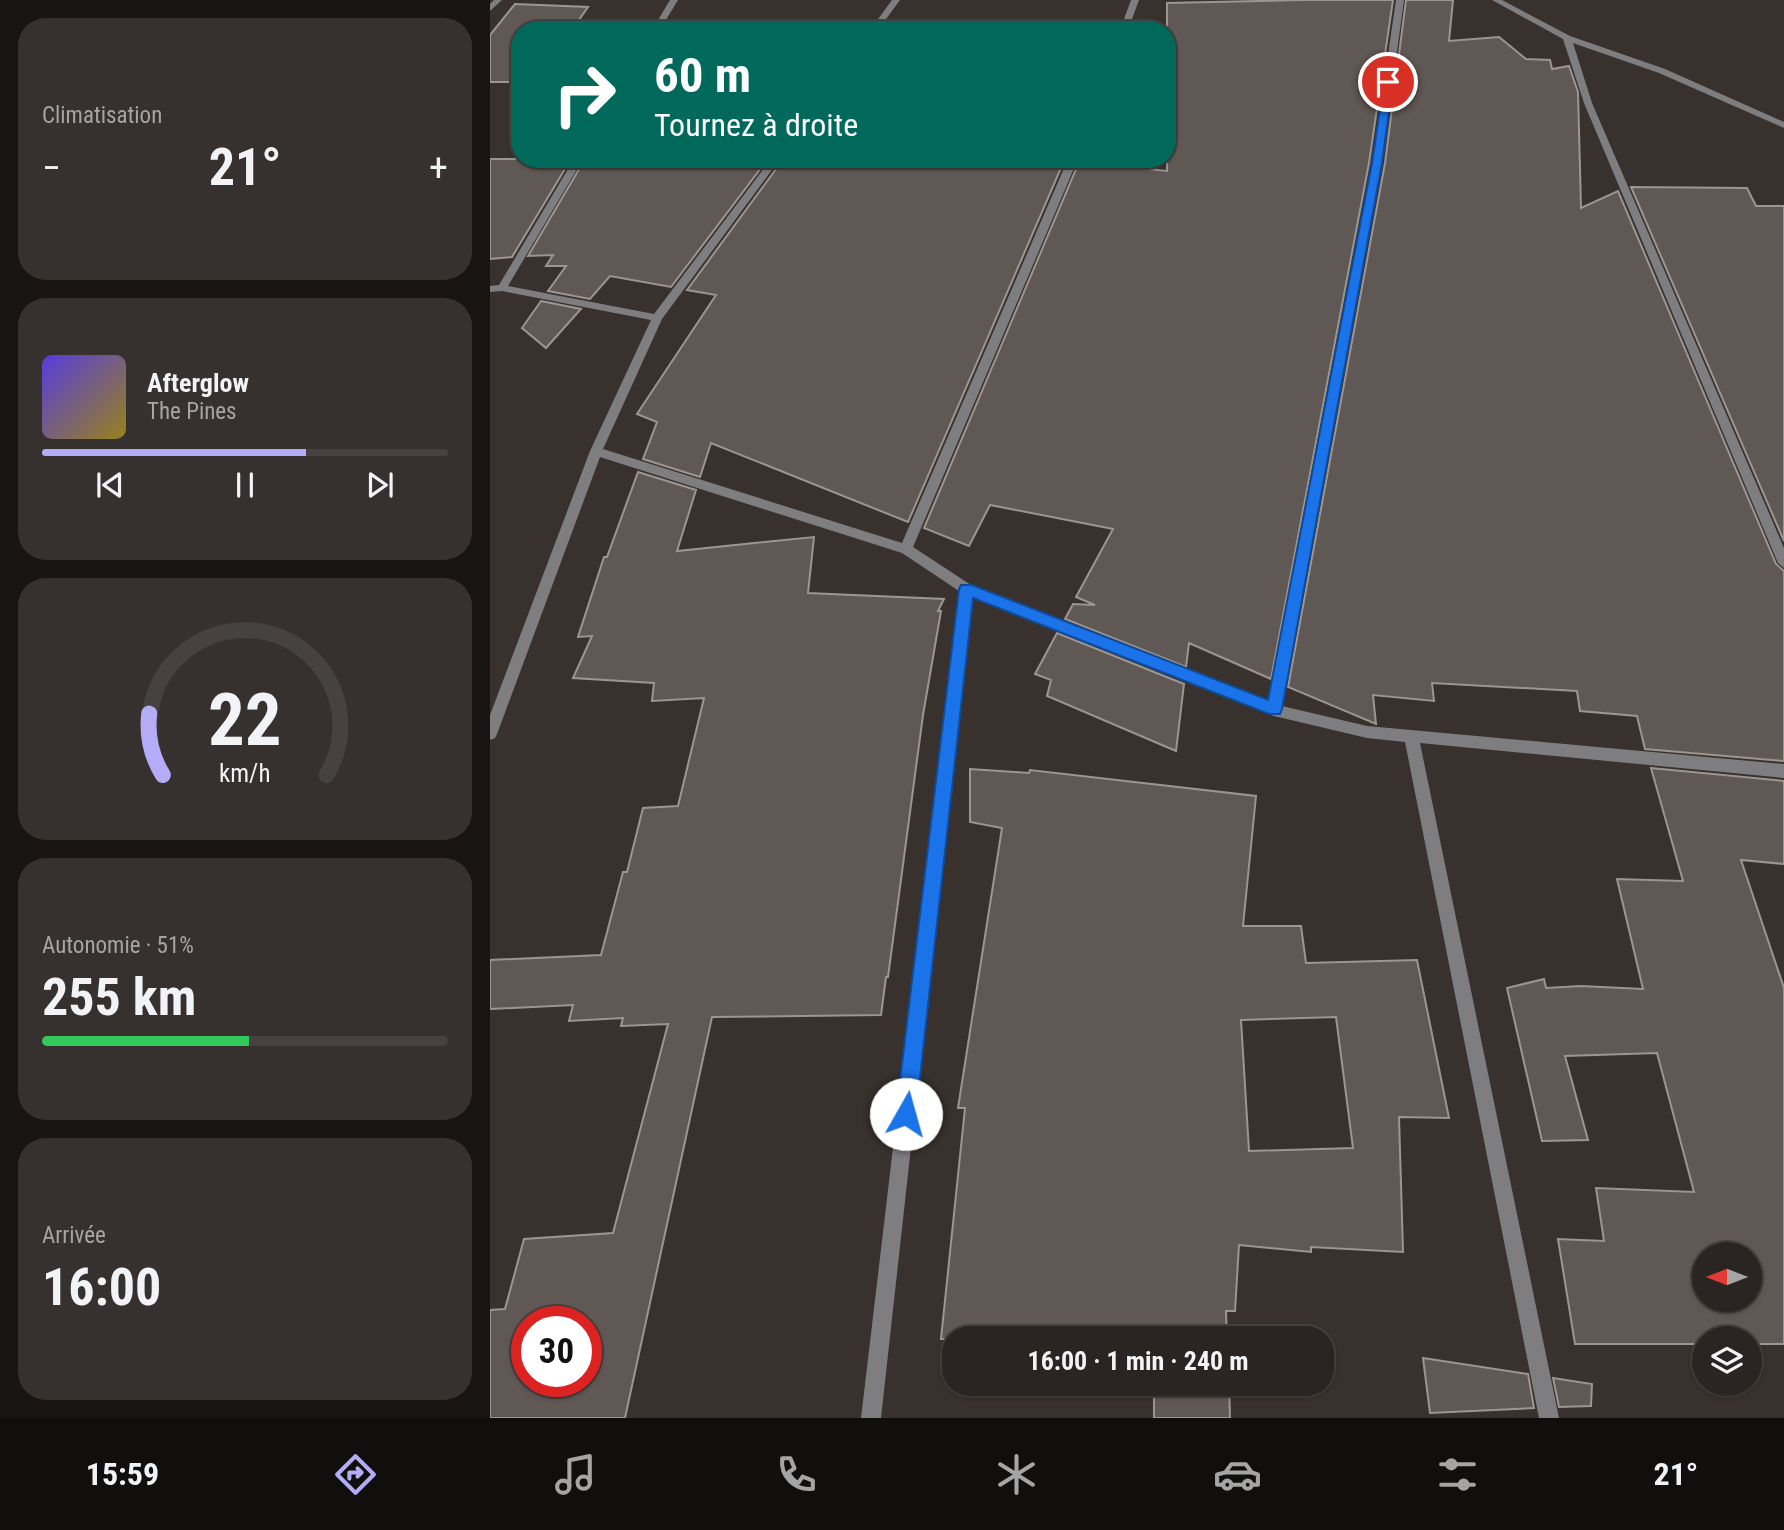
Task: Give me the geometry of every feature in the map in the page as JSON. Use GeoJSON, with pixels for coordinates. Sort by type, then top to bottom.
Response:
{"type":"FeatureCollection","features":[{"type":"Feature","properties":{"kind":"street"},"geometry":{"type":"LineString","coordinates":[[490,9],[498,0]]}},
{"type":"Feature","properties":{"kind":"street"},"geometry":{"type":"LineString","coordinates":[[661,21],[674,0]]}},
{"type":"Feature","properties":{"kind":"street"},"geometry":{"type":"LineString","coordinates":[[881,21],[896,0]]}},
{"type":"Feature","properties":{"kind":"street"},"geometry":{"type":"LineString","coordinates":[[1128,21],[1136,0]]}},
{"type":"Feature","properties":{"kind":"street"},"geometry":{"type":"LineString","coordinates":[[1274,709],[1377,163],[1400,0]]}},
{"type":"Feature","properties":{"kind":"street"},"geometry":{"type":"LineString","coordinates":[[1496,0],[1567,38],[1662,71],[1784,125]]}},
{"type":"Feature","properties":{"kind":"street"},"geometry":{"type":"LineString","coordinates":[[1567,38],[1588,103],[1784,563]]}},
{"type":"Feature","properties":{"kind":"street"},"geometry":{"type":"LineString","coordinates":[[502,288],[574,168]]}},
{"type":"Feature","properties":{"kind":"street"},"geometry":{"type":"LineString","coordinates":[[490,734],[596,451],[657,318],[769,168]]}},
{"type":"Feature","properties":{"kind":"street"},"geometry":{"type":"LineString","coordinates":[[906,549],[1069,168]]}},
{"type":"Feature","properties":{"kind":"street"},"geometry":{"type":"LineString","coordinates":[[490,289],[502,288],[657,318]]}},
{"type":"Feature","properties":{"kind":"street"},"geometry":{"type":"LineString","coordinates":[[596,451],[906,549],[967,589],[1274,709],[1367,732],[1784,771]]}},
{"type":"Feature","properties":{"kind":"street"},"geometry":{"type":"LineString","coordinates":[[871,1418],[967,589]]}},
{"type":"Feature","properties":{"kind":"street"},"geometry":{"type":"LineString","coordinates":[[1411,736],[1549,1418]]}},
{"type":"Feature","properties":{"kind":"building"},"geometry":{"type":"Polygon","coordinates":[[[1393,0],[1369,163],[1271,679],[1189,643],[1186,667],[1065,619],[1073,604],[1095,605],[1076,597],[1113,529],[990,505],[969,546],[924,528],[1076,168],[1167,171],[1167,168],[1176,168],[1176,21],[1167,21],[1167,3],[1393,0]]]}},
{"type":"Feature","properties":{"kind":"building"},"geometry":{"type":"Polygon","coordinates":[[[1406,0],[1453,0],[1449,41],[1499,37],[1526,59],[1550,60],[1552,69],[1569,66],[1578,92],[1581,208],[1618,191],[1776,564],[1784,571],[1784,761],[1645,749],[1637,716],[1580,711],[1577,691],[1432,683],[1434,701],[1373,695],[1376,724],[1288,687],[1385,163],[1406,0]]]}},
{"type":"Feature","properties":{"kind":"building"},"geometry":{"type":"Polygon","coordinates":[[[515,4],[588,7],[578,21],[511,21],[511,82],[490,82],[490,35],[515,4]]]}},
{"type":"Feature","properties":{"kind":"building"},"geometry":{"type":"Polygon","coordinates":[[[490,159],[511,159],[511,168],[566,168],[512,257],[490,259],[490,159]]]}},
{"type":"Feature","properties":{"kind":"building"},"geometry":{"type":"Polygon","coordinates":[[[580,168],[761,168],[671,287],[610,276],[590,299],[548,291],[566,266],[546,266],[553,255],[528,256],[580,168]]]}},
{"type":"Feature","properties":{"kind":"building"},"geometry":{"type":"Polygon","coordinates":[[[777,168],[1061,168],[908,522],[711,443],[700,477],[643,459],[657,422],[637,414],[716,295],[687,290],[777,168]]]}},
{"type":"Feature","properties":{"kind":"building"},"geometry":{"type":"Polygon","coordinates":[[[1631,187],[1747,188],[1756,206],[1784,206],[1784,541],[1631,187]]]}},
{"type":"Feature","properties":{"kind":"building"},"geometry":{"type":"Polygon","coordinates":[[[541,301],[581,309],[546,348],[522,328],[541,301]]]}},
{"type":"Feature","properties":{"kind":"building"},"geometry":{"type":"Polygon","coordinates":[[[638,472],[696,490],[677,551],[814,537],[808,593],[944,599],[938,611],[941,611],[923,715],[881,1015],[712,1017],[625,1418],[490,1418],[490,1310],[505,1309],[524,1239],[613,1233],[668,1024],[621,1026],[623,1018],[569,1021],[573,1005],[490,1009],[490,960],[601,955],[623,872],[627,872],[643,808],[678,806],[704,698],[652,701],[654,683],[573,678],[592,636],[578,637],[604,557],[607,557],[638,472]]]}},
{"type":"Feature","properties":{"kind":"building"},"geometry":{"type":"Polygon","coordinates":[[[1057,633],[1184,684],[1176,751],[1047,696],[1051,680],[1035,674],[1057,633]]]}},
{"type":"Feature","properties":{"kind":"building"},"geometry":{"type":"Polygon","coordinates":[[[1651,768],[1784,781],[1784,864],[1741,860],[1784,988],[1784,1344],[1762,1344],[1762,1326],[1692,1326],[1692,1344],[1575,1344],[1558,1239],[1604,1241],[1596,1188],[1694,1192],[1657,1053],[1565,1056],[1588,1140],[1542,1141],[1507,988],[1544,979],[1546,988],[1581,986],[1643,989],[1617,879],[1683,881],[1651,768]]]}},
{"type":"Feature","properties":{"kind":"building"},"geometry":{"type":"Polygon","coordinates":[[[970,769],[1029,773],[1030,770],[1256,796],[1243,926],[1301,926],[1306,963],[1417,960],[1449,1118],[1399,1117],[1403,1252],[1311,1247],[1311,1252],[1239,1245],[1235,1311],[1226,1311],[1227,1326],[942,1326],[965,1108],[958,1108],[1002,828],[970,822],[970,769]],[[1336,1017],[1241,1020],[1249,1151],[1353,1148],[1336,1017]]]}},
{"type":"Feature","properties":{"kind":"building"},"geometry":{"type":"Polygon","coordinates":[[[1423,1358],[1528,1374],[1534,1408],[1430,1413],[1423,1358]]]}},
{"type":"Feature","properties":{"kind":"building"},"geometry":{"type":"Polygon","coordinates":[[[1553,1378],[1592,1384],[1591,1406],[1559,1407],[1553,1378]]]}},
{"type":"Feature","properties":{"kind":"building"},"geometry":{"type":"Polygon","coordinates":[[[1154,1396],[1229,1396],[1230,1418],[1154,1418],[1154,1396]]]}},
{"type":"Feature","properties":{"kind":"route"},"geometry":{"type":"LineString","coordinates":[[906,1114],[967,589],[1274,709],[1377,163],[1388,82]]}}]}
